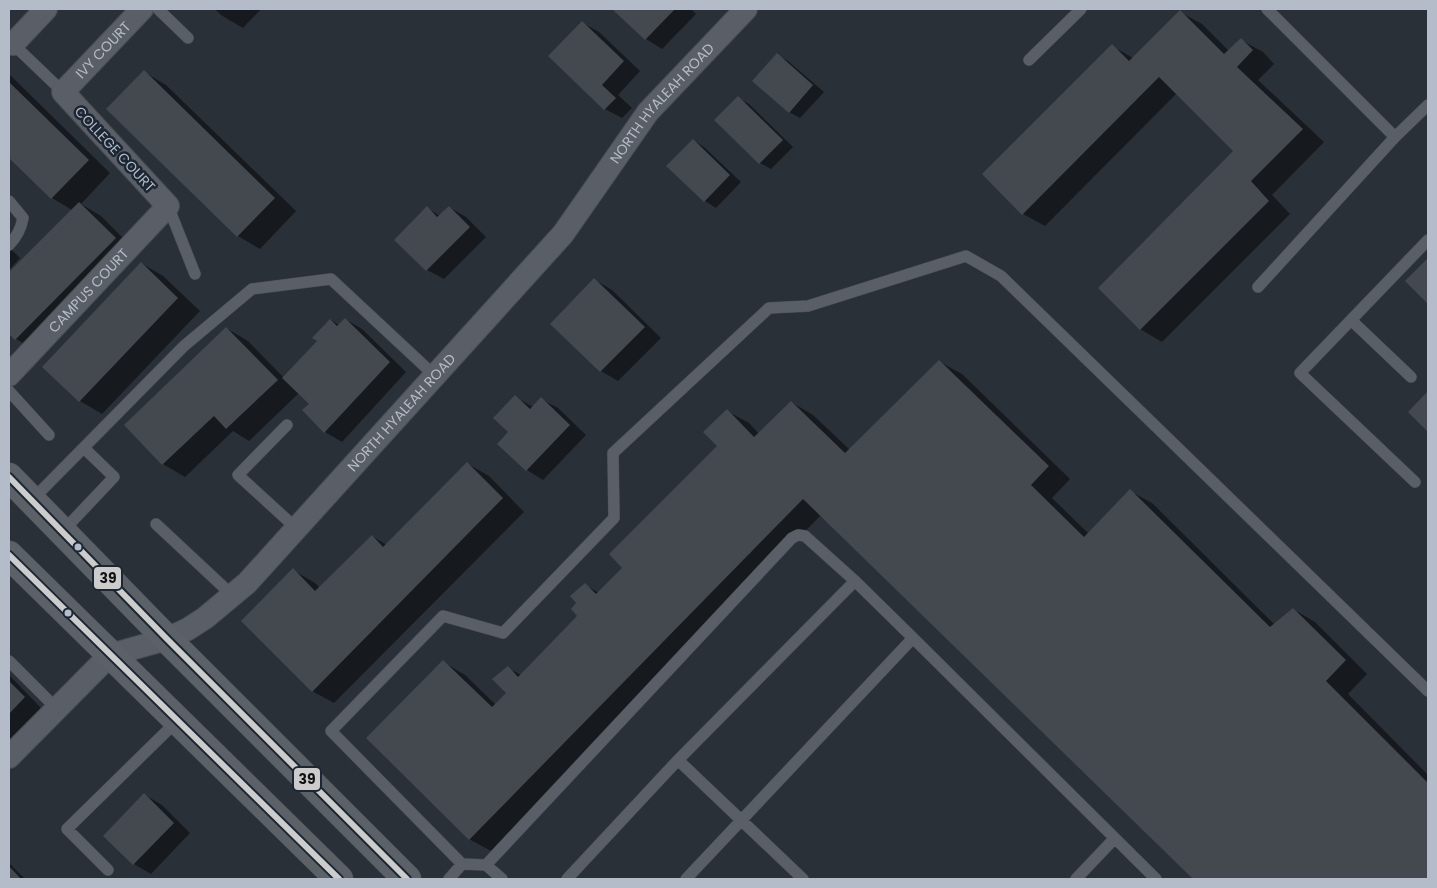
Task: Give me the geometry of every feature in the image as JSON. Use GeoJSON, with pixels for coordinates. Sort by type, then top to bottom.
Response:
{"type":"FeatureCollection","features":[{"type":"Feature","properties":{"kind":"main road"},"geometry":{"type":"LineString","coordinates":[[9,477],[167,639],[407,879]]}},
{"type":"Feature","properties":{"kind":"main road"},"geometry":{"type":"LineString","coordinates":[[9,555],[339,879]]}},
{"type":"Feature","properties":{"kind":"street"},"geometry":{"type":"LineString","coordinates":[[11,44],[46,9]]}},
{"type":"Feature","properties":{"kind":"street","name":"IVY COURT"},"geometry":{"type":"LineString","coordinates":[[63,92],[142,9]]}},
{"type":"Feature","properties":{"kind":"street","name":"NORTH HYALEAH ROAD"},"geometry":{"type":"LineString","coordinates":[[9,757],[110,655],[167,639],[205,618],[247,582],[563,234],[648,112],[746,9]]}},
{"type":"Feature","properties":{"kind":"street","name":"COLLEGE COURT"},"geometry":{"type":"LineString","coordinates":[[63,92],[168,206]]}},
{"type":"Feature","properties":{"kind":"street","name":"CAMPUS COURT"},"geometry":{"type":"LineString","coordinates":[[9,375],[168,206]]}},
{"type":"Feature","properties":{"kind":"lane"},"geometry":{"type":"LineString","coordinates":[[158,9],[188,38]]}},
{"type":"Feature","properties":{"kind":"lane"},"geometry":{"type":"LineString","coordinates":[[1029,60],[1081,9]]}},
{"type":"Feature","properties":{"kind":"lane"},"geometry":{"type":"LineString","coordinates":[[1267,9],[1395,137]]}},
{"type":"Feature","properties":{"kind":"lane"},"geometry":{"type":"LineString","coordinates":[[11,44],[63,92]]}},
{"type":"Feature","properties":{"kind":"lane"},"geometry":{"type":"LineString","coordinates":[[1258,287],[1395,137],[1428,105]]}},
{"type":"Feature","properties":{"kind":"lane"},"geometry":{"type":"LineString","coordinates":[[9,201],[23,218],[17,237],[9,245]]}},
{"type":"Feature","properties":{"kind":"lane"},"geometry":{"type":"LineString","coordinates":[[168,206],[195,274]]}},
{"type":"Feature","properties":{"kind":"lane"},"geometry":{"type":"LineString","coordinates":[[1415,482],[1300,373],[1428,240]]}},
{"type":"Feature","properties":{"kind":"lane"},"geometry":{"type":"LineString","coordinates":[[502,879],[486,865],[462,864],[331,731],[444,616],[504,633],[614,518],[613,453],[769,308],[808,306],[966,256],[1001,276],[1428,691]]}},
{"type":"Feature","properties":{"kind":"lane"},"geometry":{"type":"LineString","coordinates":[[32,500],[184,346],[252,289],[331,278],[434,376]]}},
{"type":"Feature","properties":{"kind":"lane"},"geometry":{"type":"LineString","coordinates":[[1351,320],[1411,377]]}},
{"type":"Feature","properties":{"kind":"lane"},"geometry":{"type":"LineString","coordinates":[[9,391],[49,435]]}},
{"type":"Feature","properties":{"kind":"lane"},"geometry":{"type":"LineString","coordinates":[[287,425],[238,475],[296,528]]}},
{"type":"Feature","properties":{"kind":"lane"},"geometry":{"type":"LineString","coordinates":[[63,531],[114,478],[84,448]]}},
{"type":"Feature","properties":{"kind":"lane"},"geometry":{"type":"LineString","coordinates":[[156,524],[232,595]]}},
{"type":"Feature","properties":{"kind":"lane"},"geometry":{"type":"LineString","coordinates":[[486,865],[792,538],[798,534],[805,536],[855,581],[1156,879]]}},
{"type":"Feature","properties":{"kind":"lane"},"geometry":{"type":"LineString","coordinates":[[567,879],[678,760],[855,581]]}},
{"type":"Feature","properties":{"kind":"lane"},"geometry":{"type":"LineString","coordinates":[[686,879],[913,638]]}},
{"type":"Feature","properties":{"kind":"lane"},"geometry":{"type":"LineString","coordinates":[[9,661],[56,708]]}},
{"type":"Feature","properties":{"kind":"lane"},"geometry":{"type":"LineString","coordinates":[[108,870],[67,829],[177,721]]}},
{"type":"Feature","properties":{"kind":"lane"},"geometry":{"type":"LineString","coordinates":[[678,760],[803,879]]}},
{"type":"Feature","properties":{"kind":"lane"},"geometry":{"type":"LineString","coordinates":[[1076,879],[1114,839]]}},
{"type":"Feature","properties":{"kind":"lane"},"geometry":{"type":"LineString","coordinates":[[449,879],[462,864]]}},
{"type":"Feature","properties":{"kind":"building"},"geometry":{"type":"Polygon","coordinates":[[[612,9],[675,9],[645,40],[612,9]]]}},
{"type":"Feature","properties":{"kind":"building"},"geometry":{"type":"Polygon","coordinates":[[[1180,10],[1224,54],[1241,38],[1253,50],[1237,67],[1303,129],[1251,181],[1269,201],[1140,330],[1098,288],[1233,151],[1159,77],[1022,215],[982,174],[1112,44],[1129,61],[1180,10]]]}},
{"type":"Feature","properties":{"kind":"building"},"geometry":{"type":"Polygon","coordinates":[[[582,21],[624,61],[602,85],[616,98],[604,110],[548,56],[582,21]]]}},
{"type":"Feature","properties":{"kind":"building"},"geometry":{"type":"Polygon","coordinates":[[[777,53],[813,85],[789,113],[752,81],[777,53]]]}},
{"type":"Feature","properties":{"kind":"building"},"geometry":{"type":"Polygon","coordinates":[[[144,70],[275,198],[237,237],[106,109],[144,70]]]}},
{"type":"Feature","properties":{"kind":"building"},"geometry":{"type":"Polygon","coordinates":[[[9,82],[89,160],[51,199],[9,158],[9,82]]]}},
{"type":"Feature","properties":{"kind":"building"},"geometry":{"type":"Polygon","coordinates":[[[738,96],[783,140],[759,164],[714,120],[738,96]]]}},
{"type":"Feature","properties":{"kind":"building"},"geometry":{"type":"Polygon","coordinates":[[[693,139],[730,175],[704,202],[666,166],[693,139]]]}},
{"type":"Feature","properties":{"kind":"building"},"geometry":{"type":"Polygon","coordinates":[[[79,202],[116,238],[15,340],[9,334],[9,272],[79,202]]]}},
{"type":"Feature","properties":{"kind":"building"},"geometry":{"type":"Polygon","coordinates":[[[427,206],[437,217],[449,206],[470,227],[426,271],[394,240],[427,206]]]}},
{"type":"Feature","properties":{"kind":"building"},"geometry":{"type":"Polygon","coordinates":[[[1428,258],[1428,304],[1405,281],[1428,258]]]}},
{"type":"Feature","properties":{"kind":"building"},"geometry":{"type":"Polygon","coordinates":[[[141,262],[178,298],[79,402],[42,367],[141,262]]]}},
{"type":"Feature","properties":{"kind":"building"},"geometry":{"type":"Polygon","coordinates":[[[594,278],[645,327],[600,372],[550,324],[594,278]]]}},
{"type":"Feature","properties":{"kind":"building"},"geometry":{"type":"Polygon","coordinates":[[[345,318],[390,362],[324,433],[302,410],[309,404],[282,378],[317,341],[312,338],[330,319],[337,326],[345,318]]]}},
{"type":"Feature","properties":{"kind":"building"},"geometry":{"type":"Polygon","coordinates":[[[226,327],[278,380],[226,429],[214,416],[162,465],[124,425],[226,327]]]}},
{"type":"Feature","properties":{"kind":"building"},"geometry":{"type":"Polygon","coordinates":[[[939,360],[1049,466],[1031,485],[1084,537],[1130,489],[1270,627],[1293,608],[1346,660],[1326,681],[1428,783],[1428,879],[1193,879],[803,499],[469,840],[366,738],[443,660],[492,707],[506,693],[492,679],[508,666],[518,677],[577,616],[571,609],[576,603],[570,596],[585,583],[596,594],[622,568],[609,554],[717,446],[703,432],[727,409],[754,437],[791,401],[845,453],[939,360]]]}},
{"type":"Feature","properties":{"kind":"building"},"geometry":{"type":"Polygon","coordinates":[[[1428,391],[1428,432],[1408,412],[1428,391]]]}},
{"type":"Feature","properties":{"kind":"building"},"geometry":{"type":"Polygon","coordinates":[[[515,395],[530,409],[541,397],[570,425],[526,471],[497,444],[508,432],[493,418],[515,395]]]}},
{"type":"Feature","properties":{"kind":"building"},"geometry":{"type":"Polygon","coordinates":[[[467,462],[503,498],[312,692],[241,621],[293,568],[315,591],[372,535],[383,547],[467,462]]]}},
{"type":"Feature","properties":{"kind":"building"},"geometry":{"type":"Polygon","coordinates":[[[9,681],[25,697],[9,714],[9,681]]]}},
{"type":"Feature","properties":{"kind":"building"},"geometry":{"type":"Polygon","coordinates":[[[144,793],[174,823],[133,865],[103,836],[144,793]]]}},
{"type":"Feature","properties":{"kind":"building"},"geometry":{"type":"Polygon","coordinates":[[[9,866],[21,879],[9,879],[9,866]]]}},
{"type":"Feature","properties":{"kind":"transit line","name":"39"},"geometry":{"type":"LineString","coordinates":[[9,477],[167,639],[407,879]]}},
{"type":"Feature","properties":{"kind":"transit line","name":"39"},"geometry":{"type":"LineString","coordinates":[[9,555],[339,879]]}}]}
